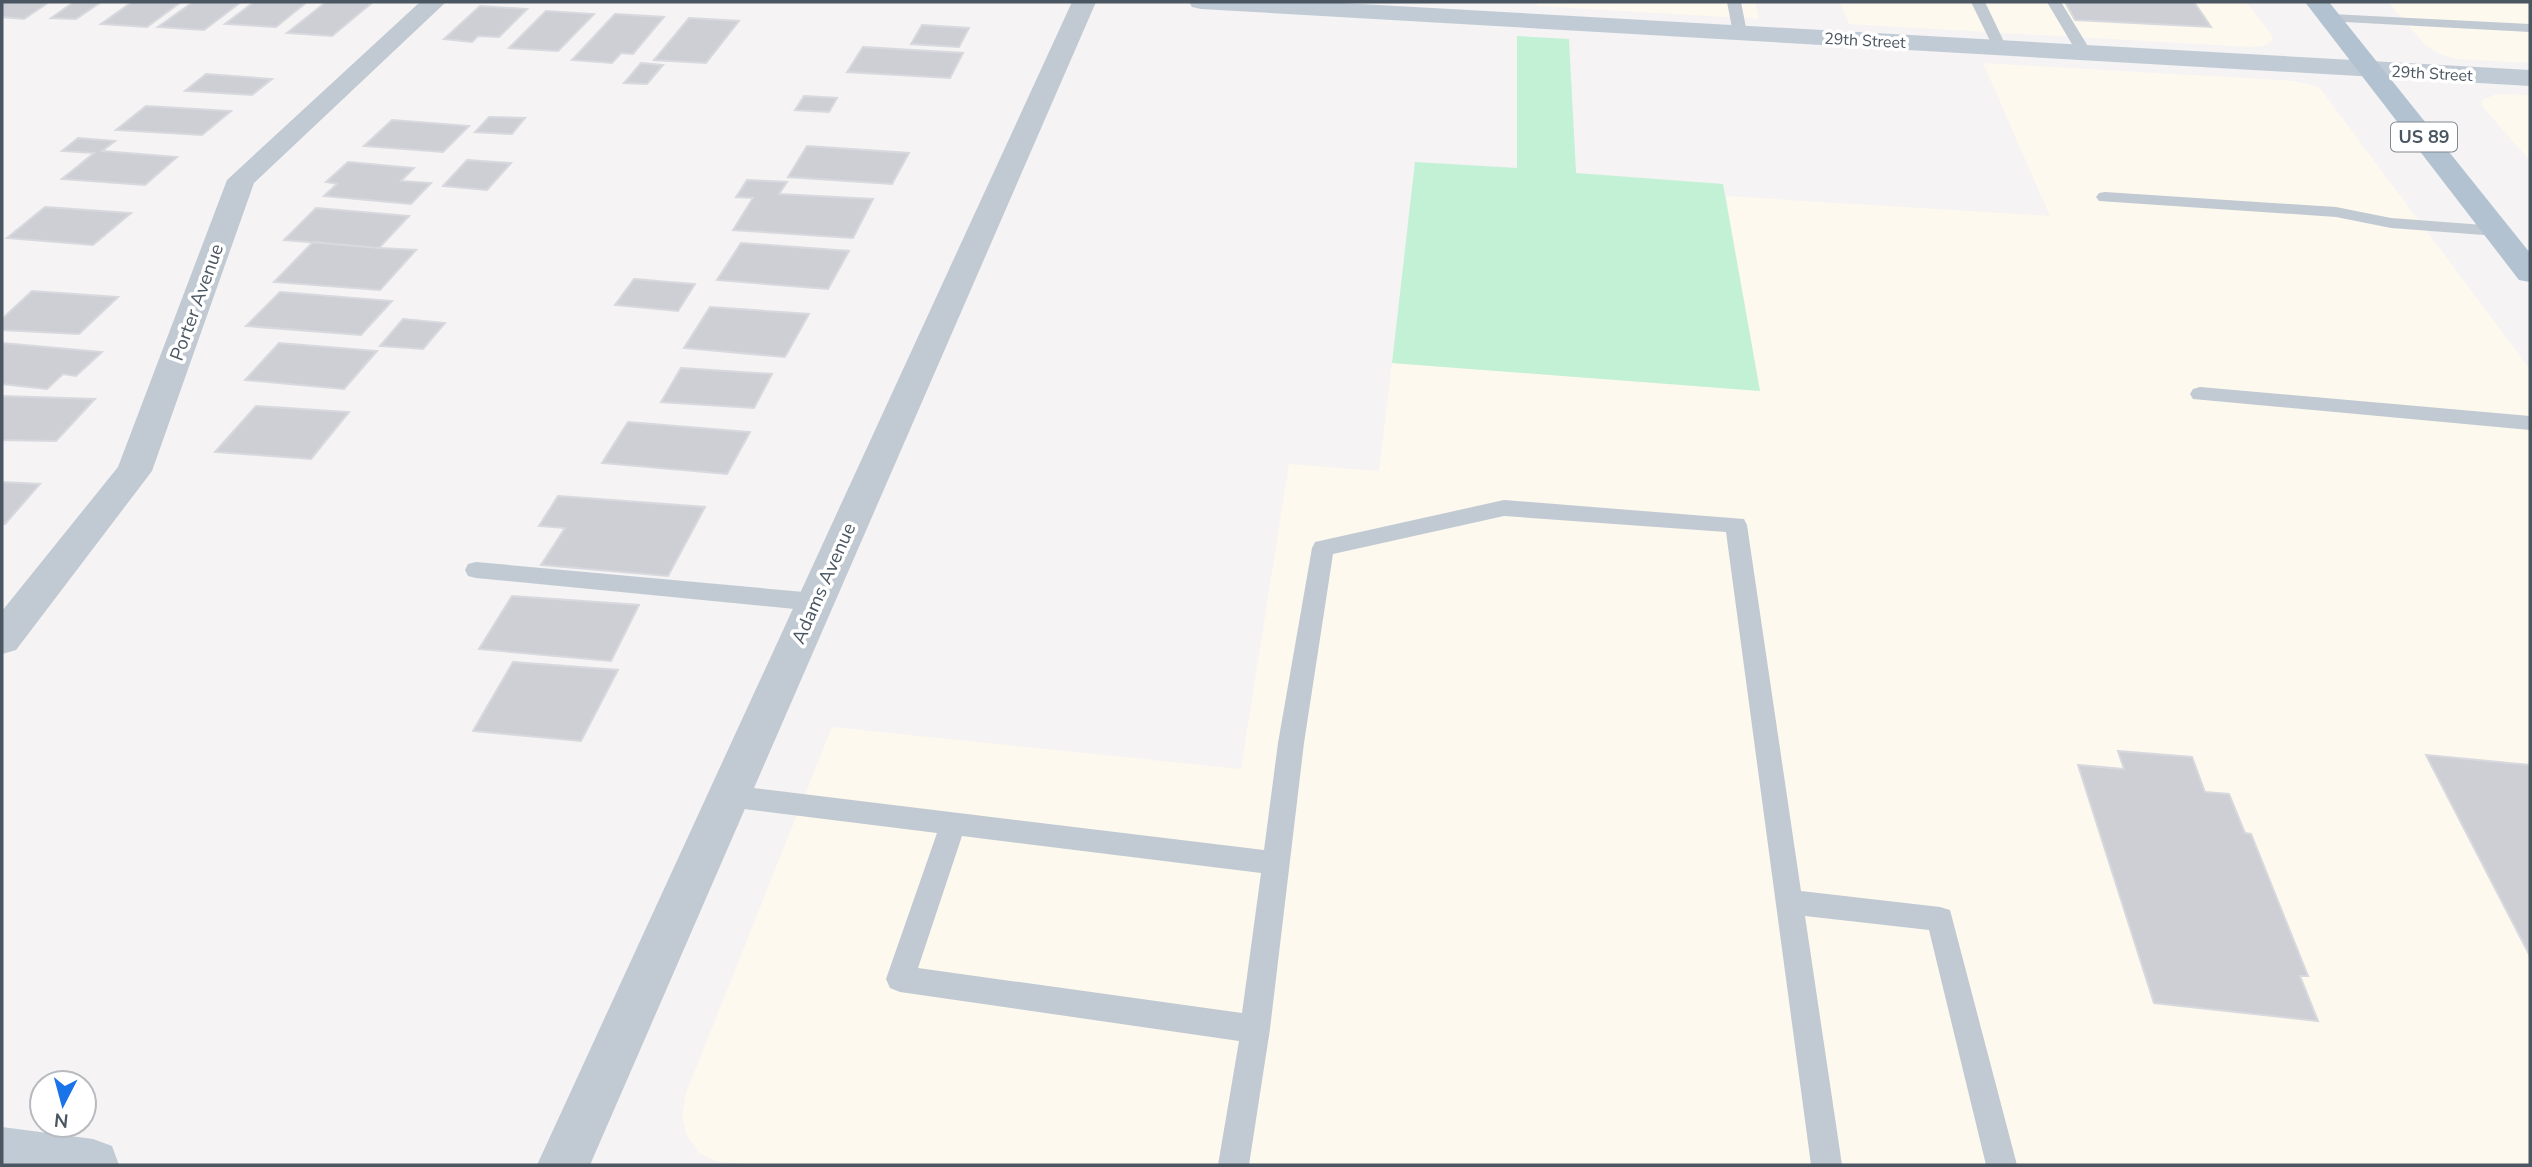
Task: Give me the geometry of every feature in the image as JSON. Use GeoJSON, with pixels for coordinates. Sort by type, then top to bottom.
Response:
{"type":"FeatureCollection","features":[{"type":"Feature","properties":{"kind":"main road","name":"US 89"},"geometry":{"type":"LineString","coordinates":[[2324,10],[2530,273]]}},
{"type":"Feature","properties":{"kind":"street","name":"Porter Avenue"},"geometry":{"type":"LineString","coordinates":[[2,639],[134,471],[241,180],[434,2]]}},
{"type":"Feature","properties":{"kind":"street","name":"Adams Avenue"},"geometry":{"type":"LineString","coordinates":[[563,1165],[1084,2]]}},
{"type":"Feature","properties":{"kind":"street","name":"29th Street"},"geometry":{"type":"LineString","coordinates":[[1201,2],[2530,78]]}},
{"type":"Feature","properties":{"kind":"street"},"geometry":{"type":"LineString","coordinates":[[2,1153],[93,1165]]}},
{"type":"Feature","properties":{"kind":"lane"},"geometry":{"type":"LineString","coordinates":[[1734,2],[1740,33]]}},
{"type":"Feature","properties":{"kind":"lane"},"geometry":{"type":"LineString","coordinates":[[1978,2],[2000,48]]}},
{"type":"Feature","properties":{"kind":"lane"},"geometry":{"type":"LineString","coordinates":[[2054,2],[2084,53]]}},
{"type":"Feature","properties":{"kind":"lane"},"geometry":{"type":"LineString","coordinates":[[2324,10],[2530,28]]}},
{"type":"Feature","properties":{"kind":"lane"},"geometry":{"type":"LineString","coordinates":[[2105,197],[2336,212],[2391,223],[2497,232]]}},
{"type":"Feature","properties":{"kind":"lane"},"geometry":{"type":"LineString","coordinates":[[2200,394],[2530,423]]}},
{"type":"Feature","properties":{"kind":"lane"},"geometry":{"type":"LineString","coordinates":[[1234,1165],[1255,1029],[1291,743],[1323,548],[1504,508],[1736,525],[1826,1165]]}},
{"type":"Feature","properties":{"kind":"lane"},"geometry":{"type":"LineString","coordinates":[[476,570],[815,602]]}},
{"type":"Feature","properties":{"kind":"lane"},"geometry":{"type":"LineString","coordinates":[[728,796],[1276,863]]}},
{"type":"Feature","properties":{"kind":"lane"},"geometry":{"type":"LineString","coordinates":[[953,824],[900,979],[1255,1029]]}},
{"type":"Feature","properties":{"kind":"lane"},"geometry":{"type":"LineString","coordinates":[[1791,902],[1940,919],[2002,1165]]}},
{"type":"Feature","properties":{"kind":"shaded area"},"geometry":{"type":"Polygon","coordinates":[[[1537,2],[1755,2],[1759,19],[1537,6],[1537,2]]]}},
{"type":"Feature","properties":{"kind":"shaded area"},"geometry":{"type":"Polygon","coordinates":[[[1840,2],[2246,2],[2273,40],[2264,46],[2249,47],[1849,24],[1840,2]]]}},
{"type":"Feature","properties":{"kind":"shaded area"},"geometry":{"type":"Polygon","coordinates":[[[2388,2],[2530,2],[2530,63],[2456,59],[2442,55],[2425,45],[2388,2]]]}},
{"type":"Feature","properties":{"kind":"shaded area"},"geometry":{"type":"Polygon","coordinates":[[[1983,63],[2295,81],[2319,87],[2530,369],[2530,1165],[750,1165],[715,1161],[699,1153],[686,1134],[682,1115],[686,1093],[832,727],[1241,769],[1289,464],[1379,471],[1392,363],[1760,391],[1726,196],[2050,216],[1983,63]]]}},
{"type":"Feature","properties":{"kind":"shaded area"},"geometry":{"type":"Polygon","coordinates":[[[2497,94],[2530,95],[2530,161],[2483,107],[2481,101],[2497,94]]]}},
{"type":"Feature","properties":{"kind":"green space"},"geometry":{"type":"Polygon","coordinates":[[[1517,36],[1569,39],[1576,173],[1723,184],[1760,391],[1392,363],[1415,162],[1517,168],[1517,36]]]}},
{"type":"Feature","properties":{"kind":"building"},"geometry":{"type":"Polygon","coordinates":[[[2,2],[49,2],[24,19],[2,17],[2,2]]]}},
{"type":"Feature","properties":{"kind":"building"},"geometry":{"type":"Polygon","coordinates":[[[74,2],[101,2],[76,19],[51,18],[74,2]]]}},
{"type":"Feature","properties":{"kind":"building"},"geometry":{"type":"Polygon","coordinates":[[[132,2],[181,2],[147,27],[101,24],[132,2]]]}},
{"type":"Feature","properties":{"kind":"building"},"geometry":{"type":"Polygon","coordinates":[[[193,2],[241,2],[204,30],[158,27],[193,2]]]}},
{"type":"Feature","properties":{"kind":"building"},"geometry":{"type":"Polygon","coordinates":[[[254,2],[307,2],[276,27],[225,24],[254,2]]]}},
{"type":"Feature","properties":{"kind":"building"},"geometry":{"type":"Polygon","coordinates":[[[326,2],[373,2],[332,36],[287,33],[326,2]]]}},
{"type":"Feature","properties":{"kind":"building"},"geometry":{"type":"Polygon","coordinates":[[[2065,2],[2194,2],[2211,27],[2075,20],[2065,2]]]}},
{"type":"Feature","properties":{"kind":"building"},"geometry":{"type":"Polygon","coordinates":[[[480,6],[527,9],[499,37],[478,36],[472,42],[444,39],[480,6]]]}},
{"type":"Feature","properties":{"kind":"building"},"geometry":{"type":"Polygon","coordinates":[[[546,11],[594,14],[558,51],[509,48],[546,11]]]}},
{"type":"Feature","properties":{"kind":"building"},"geometry":{"type":"Polygon","coordinates":[[[615,14],[664,17],[633,54],[621,53],[612,63],[572,60],[615,14]]]}},
{"type":"Feature","properties":{"kind":"building"},"geometry":{"type":"Polygon","coordinates":[[[689,18],[739,21],[706,63],[654,60],[689,18]]]}},
{"type":"Feature","properties":{"kind":"building"},"geometry":{"type":"Polygon","coordinates":[[[922,25],[969,28],[959,47],[911,44],[922,25]]]}},
{"type":"Feature","properties":{"kind":"building"},"geometry":{"type":"Polygon","coordinates":[[[863,47],[963,53],[950,78],[847,72],[863,47]]]}},
{"type":"Feature","properties":{"kind":"building"},"geometry":{"type":"Polygon","coordinates":[[[641,63],[663,65],[647,84],[624,83],[641,63]]]}},
{"type":"Feature","properties":{"kind":"building"},"geometry":{"type":"Polygon","coordinates":[[[206,74],[272,79],[252,95],[185,91],[206,74]]]}},
{"type":"Feature","properties":{"kind":"building"},"geometry":{"type":"Polygon","coordinates":[[[804,96],[837,98],[829,112],[795,110],[804,96]]]}},
{"type":"Feature","properties":{"kind":"building"},"geometry":{"type":"Polygon","coordinates":[[[146,106],[231,111],[202,135],[116,130],[146,106]]]}},
{"type":"Feature","properties":{"kind":"building"},"geometry":{"type":"Polygon","coordinates":[[[489,117],[525,118],[512,134],[475,132],[489,117]]]}},
{"type":"Feature","properties":{"kind":"building"},"geometry":{"type":"Polygon","coordinates":[[[392,120],[469,126],[443,152],[364,146],[392,120]]]}},
{"type":"Feature","properties":{"kind":"building"},"geometry":{"type":"Polygon","coordinates":[[[78,138],[115,141],[102,151],[177,157],[145,185],[62,179],[94,153],[62,151],[78,138]]]}},
{"type":"Feature","properties":{"kind":"building"},"geometry":{"type":"Polygon","coordinates":[[[807,146],[909,153],[892,184],[788,177],[807,146]]]}},
{"type":"Feature","properties":{"kind":"building"},"geometry":{"type":"Polygon","coordinates":[[[467,160],[511,163],[487,190],[443,186],[467,160]]]}},
{"type":"Feature","properties":{"kind":"building"},"geometry":{"type":"Polygon","coordinates":[[[348,162],[414,168],[401,181],[431,183],[411,204],[324,196],[337,184],[326,182],[348,162]]]}},
{"type":"Feature","properties":{"kind":"building"},"geometry":{"type":"Polygon","coordinates":[[[747,180],[787,182],[779,194],[873,199],[853,238],[733,230],[753,198],[736,197],[747,180]]]}},
{"type":"Feature","properties":{"kind":"building"},"geometry":{"type":"Polygon","coordinates":[[[45,207],[131,213],[93,245],[7,238],[45,207]]]}},
{"type":"Feature","properties":{"kind":"building"},"geometry":{"type":"Polygon","coordinates":[[[316,208],[409,216],[379,248],[284,240],[316,208]]]}},
{"type":"Feature","properties":{"kind":"building"},"geometry":{"type":"Polygon","coordinates":[[[313,242],[416,250],[380,290],[274,282],[313,242]]]}},
{"type":"Feature","properties":{"kind":"building"},"geometry":{"type":"Polygon","coordinates":[[[741,243],[849,251],[828,289],[717,280],[741,243]]]}},
{"type":"Feature","properties":{"kind":"building"},"geometry":{"type":"Polygon","coordinates":[[[634,279],[695,284],[678,311],[615,305],[634,279]]]}},
{"type":"Feature","properties":{"kind":"building"},"geometry":{"type":"Polygon","coordinates":[[[32,291],[118,297],[79,334],[2,330],[2,319],[32,291]]]}},
{"type":"Feature","properties":{"kind":"building"},"geometry":{"type":"Polygon","coordinates":[[[280,292],[392,301],[361,335],[246,326],[280,292]]]}},
{"type":"Feature","properties":{"kind":"building"},"geometry":{"type":"Polygon","coordinates":[[[710,307],[809,314],[785,357],[684,348],[710,307]]]}},
{"type":"Feature","properties":{"kind":"building"},"geometry":{"type":"Polygon","coordinates":[[[403,319],[445,323],[423,349],[380,346],[403,319]]]}},
{"type":"Feature","properties":{"kind":"building"},"geometry":{"type":"Polygon","coordinates":[[[2,343],[102,352],[76,376],[63,374],[47,389],[2,384],[2,343]]]}},
{"type":"Feature","properties":{"kind":"building"},"geometry":{"type":"Polygon","coordinates":[[[279,343],[377,351],[344,389],[245,380],[279,343]]]}},
{"type":"Feature","properties":{"kind":"building"},"geometry":{"type":"Polygon","coordinates":[[[681,368],[772,374],[754,408],[661,402],[681,368]]]}},
{"type":"Feature","properties":{"kind":"building"},"geometry":{"type":"Polygon","coordinates":[[[2,396],[95,399],[56,441],[2,440],[2,396]]]}},
{"type":"Feature","properties":{"kind":"building"},"geometry":{"type":"Polygon","coordinates":[[[256,406],[349,412],[311,459],[215,452],[256,406]]]}},
{"type":"Feature","properties":{"kind":"building"},"geometry":{"type":"Polygon","coordinates":[[[628,422],[750,432],[727,474],[602,463],[628,422]]]}},
{"type":"Feature","properties":{"kind":"building"},"geometry":{"type":"Polygon","coordinates":[[[2,482],[40,484],[5,524],[2,524],[2,482]]]}},
{"type":"Feature","properties":{"kind":"building"},"geometry":{"type":"Polygon","coordinates":[[[558,496],[705,507],[668,576],[541,565],[565,528],[539,526],[558,496]]]}},
{"type":"Feature","properties":{"kind":"building"},"geometry":{"type":"Polygon","coordinates":[[[512,596],[639,605],[611,661],[479,649],[512,596]]]}},
{"type":"Feature","properties":{"kind":"building"},"geometry":{"type":"Polygon","coordinates":[[[513,662],[618,670],[581,741],[473,731],[513,662]]]}},
{"type":"Feature","properties":{"kind":"building"},"geometry":{"type":"Polygon","coordinates":[[[2118,751],[2192,757],[2205,792],[2229,794],[2245,833],[2251,834],[2308,976],[2300,976],[2318,1021],[2154,1003],[2078,765],[2124,769],[2118,751]]]}},
{"type":"Feature","properties":{"kind":"building"},"geometry":{"type":"Polygon","coordinates":[[[2426,755],[2530,765],[2530,956],[2426,755]]]}}]}
